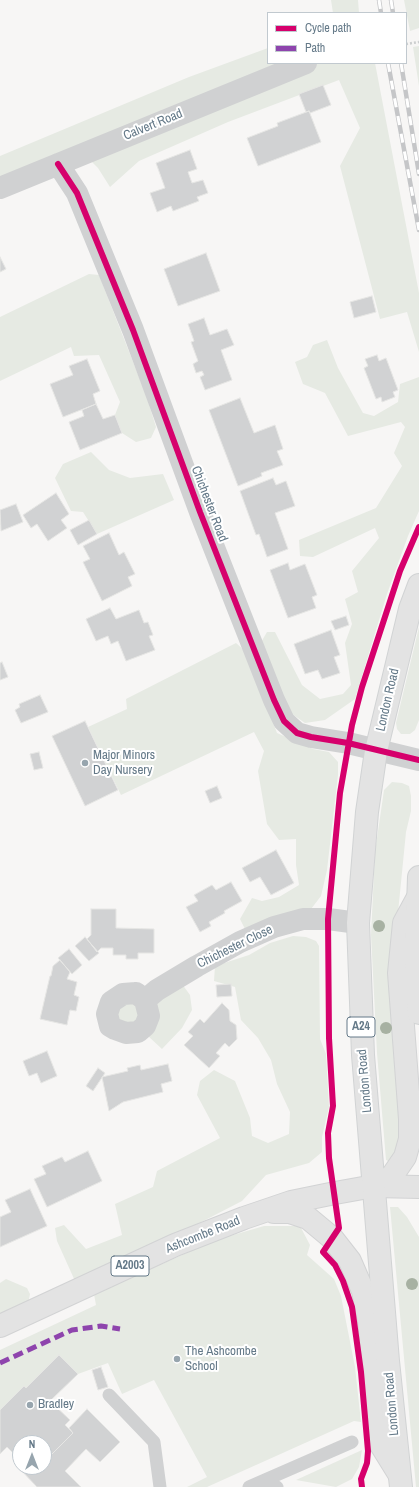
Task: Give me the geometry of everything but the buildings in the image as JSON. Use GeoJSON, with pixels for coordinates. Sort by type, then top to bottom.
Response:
{"type":"FeatureCollection","features":[{"type":"Feature","properties":{"kind":"main road","name":"London Road"},"geometry":{"type":"LineString","coordinates":[[400,1480],[363,1055],[358,923],[367,812],[376,751],[410,609],[419,585]]}},
{"type":"Feature","properties":{"kind":"main road"},"geometry":{"type":"LineString","coordinates":[[419,878],[417,899],[416,961],[419,1013]]}},
{"type":"Feature","properties":{"kind":"main road"},"geometry":{"type":"LineString","coordinates":[[374,1186],[392,1176],[405,1157],[410,1139],[400,972],[404,923],[417,899]]}},
{"type":"Feature","properties":{"kind":"main road","name":"Ashcombe Road"},"geometry":{"type":"LineString","coordinates":[[0,1326],[175,1245],[291,1202],[374,1186],[419,1187]]}},
{"type":"Feature","properties":{"kind":"main road"},"geometry":{"type":"LineString","coordinates":[[262,1212],[290,1212],[308,1218],[332,1238],[350,1261],[363,1291],[369,1321],[382,1445],[400,1480]]}},
{"type":"Feature","properties":{"kind":"street","name":"Calvert Road"},"geometry":{"type":"LineString","coordinates":[[0,188],[304,64]]}},
{"type":"Feature","properties":{"kind":"street","name":"Chichester Road"},"geometry":{"type":"LineString","coordinates":[[58,164],[77,193],[127,315],[200,512],[260,666],[284,721],[297,733],[419,760]]}},
{"type":"Feature","properties":{"kind":"street","name":"Chichester Close"},"geometry":{"type":"LineString","coordinates":[[145,1000],[157,990],[197,966],[240,942],[274,927],[303,919],[328,919],[358,923]]}},
{"type":"Feature","properties":{"kind":"lane"},"geometry":{"type":"LineString","coordinates":[[109,1394],[154,1442],[160,1487]]}},
{"type":"Feature","properties":{"kind":"lane"},"geometry":{"type":"LineString","coordinates":[[249,1487],[352,1442]]}},
{"type":"Feature","properties":{"kind":"lane"},"geometry":{"type":"LineString","coordinates":[[265,1480],[277,1487]]}},
{"type":"Feature","properties":{"kind":"path"},"geometry":{"type":"LineString","coordinates":[[407,44],[419,42]]}},
{"type":"Feature","properties":{"kind":"shaded area"},"geometry":{"type":"Polygon","coordinates":[[[331,0],[358,0],[359,12],[333,12],[331,0]]]}},
{"type":"Feature","properties":{"kind":"shaded area"},"geometry":{"type":"Polygon","coordinates":[[[404,0],[419,0],[419,28],[410,31],[404,0]]]}},
{"type":"Feature","properties":{"kind":"shaded area"},"geometry":{"type":"Polygon","coordinates":[[[419,46],[419,86],[413,47],[419,46]]]}},
{"type":"Feature","properties":{"kind":"shaded area"},"geometry":{"type":"Polygon","coordinates":[[[267,48],[267,64],[375,64],[419,293],[419,352],[407,312],[380,319],[340,166],[360,128],[339,80],[228,122],[139,161],[110,187],[98,168],[78,148],[0,177],[0,156],[189,77],[267,48]]]}},
{"type":"Feature","properties":{"kind":"shaded area"},"geometry":{"type":"Polygon","coordinates":[[[89,274],[99,275],[146,395],[156,427],[151,438],[136,442],[122,433],[115,415],[120,402],[99,355],[74,356],[71,347],[0,381],[0,317],[89,274]]]}},
{"type":"Feature","properties":{"kind":"shaded area"},"geometry":{"type":"Polygon","coordinates":[[[327,340],[338,368],[363,413],[374,416],[398,402],[400,384],[419,377],[419,511],[408,536],[387,594],[355,699],[325,720],[305,723],[285,709],[260,644],[267,632],[275,632],[302,685],[320,699],[343,694],[351,685],[345,643],[352,624],[345,599],[358,592],[352,571],[379,538],[375,528],[313,557],[300,556],[299,540],[376,508],[402,466],[394,453],[405,427],[401,422],[348,436],[325,393],[303,384],[295,362],[307,357],[313,345],[327,340]]]}},
{"type":"Feature","properties":{"kind":"shaded area"},"geometry":{"type":"Polygon","coordinates":[[[91,452],[109,470],[130,478],[163,474],[174,500],[97,534],[83,512],[71,511],[55,478],[63,464],[91,452]]]}},
{"type":"Feature","properties":{"kind":"shaded area"},"geometry":{"type":"Polygon","coordinates":[[[419,627],[419,720],[415,730],[410,734],[401,734],[397,729],[396,723],[419,627]]]}},
{"type":"Feature","properties":{"kind":"shaded area"},"geometry":{"type":"Polygon","coordinates":[[[236,643],[246,652],[277,733],[313,749],[329,752],[338,762],[338,775],[327,870],[321,896],[311,909],[245,929],[240,919],[252,898],[262,901],[279,897],[299,885],[296,865],[296,839],[279,840],[267,824],[258,771],[264,751],[254,732],[121,795],[88,727],[127,709],[126,699],[236,643]]]}},
{"type":"Feature","properties":{"kind":"shaded area"},"geometry":{"type":"Polygon","coordinates":[[[392,782],[402,783],[409,786],[411,811],[406,832],[393,963],[401,1136],[392,1163],[386,1160],[377,1053],[371,935],[375,852],[384,790],[392,782]]]}},
{"type":"Feature","properties":{"kind":"shaded area"},"geometry":{"type":"Polygon","coordinates":[[[293,936],[306,937],[316,941],[319,946],[320,1039],[326,1054],[329,1107],[322,1137],[322,1152],[309,1163],[266,1175],[242,1201],[155,1246],[75,1281],[57,1241],[55,1228],[64,1225],[86,1249],[122,1235],[115,1204],[153,1187],[157,1171],[220,1138],[197,1095],[200,1081],[214,1070],[235,1081],[250,1118],[252,1136],[268,1143],[289,1134],[290,1112],[277,1084],[271,1060],[258,1038],[241,1020],[235,987],[214,981],[215,966],[249,955],[270,943],[293,936]]]}},
{"type":"Feature","properties":{"kind":"shaded area"},"geometry":{"type":"Polygon","coordinates":[[[182,984],[190,995],[192,1010],[182,1028],[162,1049],[148,1036],[154,1002],[182,984]]]}},
{"type":"Feature","properties":{"kind":"shaded area"},"geometry":{"type":"Polygon","coordinates":[[[133,1000],[142,1013],[131,1026],[114,1018],[120,1001],[133,1000]]]}},
{"type":"Feature","properties":{"kind":"shaded area"},"geometry":{"type":"Polygon","coordinates":[[[390,1207],[398,1207],[407,1217],[419,1237],[419,1487],[416,1487],[390,1207]]]}},
{"type":"Feature","properties":{"kind":"shaded area","name":"The Ashcombe School"},"geometry":{"type":"Polygon","coordinates":[[[264,1226],[300,1226],[310,1245],[307,1255],[334,1279],[341,1296],[355,1367],[361,1422],[354,1421],[207,1487],[187,1487],[207,1477],[154,1380],[122,1394],[108,1363],[78,1374],[59,1355],[26,1388],[24,1386],[0,1410],[0,1350],[96,1305],[94,1294],[216,1240],[264,1226]]]}},
{"type":"Feature","properties":{"kind":"shaded area"},"geometry":{"type":"Polygon","coordinates":[[[6,1279],[27,1288],[30,1294],[28,1304],[0,1316],[0,1283],[6,1279]]]}},
{"type":"Feature","properties":{"kind":"shaded area"},"geometry":{"type":"Polygon","coordinates":[[[362,1450],[359,1467],[352,1479],[336,1487],[296,1480],[362,1450]]]}},
{"type":"Feature","properties":{"kind":"railway"},"geometry":{"type":"LineString","coordinates":[[379,0],[381,12]]}},
{"type":"Feature","properties":{"kind":"railway"},"geometry":{"type":"LineString","coordinates":[[391,0],[393,12]]}},
{"type":"Feature","properties":{"kind":"railway"},"geometry":{"type":"LineString","coordinates":[[388,64],[419,230]]}},
{"type":"Feature","properties":{"kind":"railway"},"geometry":{"type":"LineString","coordinates":[[401,64],[419,174]]}},
{"type":"Feature","properties":{"kind":"marked path"},"geometry":{"type":"LineString","coordinates":[[0,1363],[72,1330],[101,1326],[120,1329]]}},
{"type":"Feature","properties":{"kind":"cycle path"},"geometry":{"type":"LineString","coordinates":[[58,164],[77,193],[133,330],[200,512],[274,700],[284,721],[297,733],[311,737],[348,743],[419,760]]}},
{"type":"Feature","properties":{"kind":"cycle path"},"geometry":{"type":"LineString","coordinates":[[362,1487],[361,1479],[367,1463],[368,1451],[361,1372],[352,1307],[343,1281],[335,1265],[323,1252],[339,1228],[329,1158],[328,1133],[333,1106],[329,1038],[328,919],[340,793],[352,725],[362,687],[400,571],[419,527]]}},
{"type":"Feature","properties":{"kind":"place","name":"Major Minors Day Nursery"},"geometry":{"type":"Point","coordinates":[85,763]}},
{"type":"Feature","properties":{"kind":"place","name":"The Ashcombe School"},"geometry":{"type":"Point","coordinates":[177,1359]}},
{"type":"Feature","properties":{"kind":"place","name":"Bradley"},"geometry":{"type":"Point","coordinates":[30,1405]}}]}
